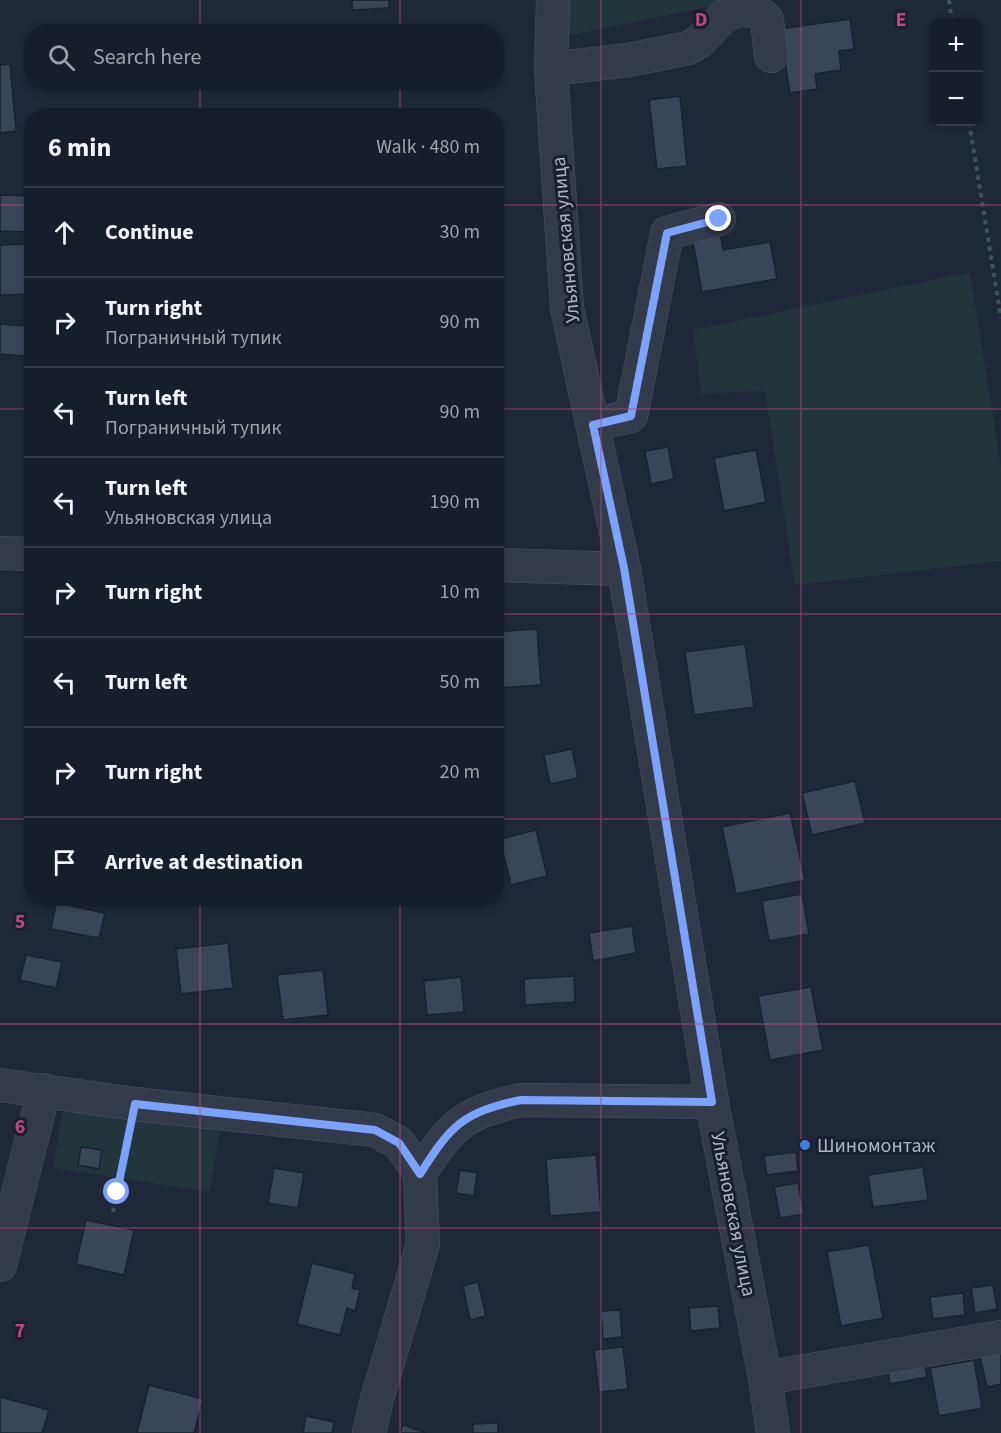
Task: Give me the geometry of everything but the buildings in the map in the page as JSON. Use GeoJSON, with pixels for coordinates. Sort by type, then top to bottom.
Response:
{"type":"FeatureCollection","features":[{"type":"Feature","properties":{"kind":"street","name":"Ульяновская улица"},"geometry":{"type":"LineString","coordinates":[[552,0],[551,69],[567,308],[624,568],[712,1102],[765,1378],[773,1433]]}},
{"type":"Feature","properties":{"kind":"street"},"geometry":{"type":"LineString","coordinates":[[551,69],[630,60],[688,48],[700,41],[724,16],[739,10],[757,11],[767,20],[771,56]]}},
{"type":"Feature","properties":{"kind":"street"},"geometry":{"type":"LineString","coordinates":[[593,425],[631,416],[667,233],[719,219]]}},
{"type":"Feature","properties":{"kind":"street"},"geometry":{"type":"LineString","coordinates":[[0,554],[24,554]]}},
{"type":"Feature","properties":{"kind":"street"},"geometry":{"type":"LineString","coordinates":[[504,566],[624,568]]}},
{"type":"Feature","properties":{"kind":"street"},"geometry":{"type":"LineString","coordinates":[[0,1085],[135,1104],[375,1130],[399,1143],[420,1174],[423,1244],[369,1433]]}},
{"type":"Feature","properties":{"kind":"street"},"geometry":{"type":"LineString","coordinates":[[0,1265],[44,1090]]}},
{"type":"Feature","properties":{"kind":"street"},"geometry":{"type":"LineString","coordinates":[[420,1174],[440,1142],[463,1120],[492,1106],[521,1100],[712,1102]]}},
{"type":"Feature","properties":{"kind":"street"},"geometry":{"type":"LineString","coordinates":[[765,1378],[1001,1336]]}},
{"type":"Feature","properties":{"kind":"path"},"geometry":{"type":"LineString","coordinates":[[949,0],[951,18]]}},
{"type":"Feature","properties":{"kind":"path"},"geometry":{"type":"LineString","coordinates":[[970,126],[1001,318]]}},
{"type":"Feature","properties":{"kind":"path"},"geometry":{"type":"LineString","coordinates":[[113,1212],[135,1104]]}},
{"type":"Feature","properties":{"kind":"green space"},"geometry":{"type":"Polygon","coordinates":[[[567,0],[741,0],[566,36],[567,0]]]}},
{"type":"Feature","properties":{"kind":"green space"},"geometry":{"type":"Polygon","coordinates":[[[970,272],[1001,467],[1001,561],[795,585],[765,391],[701,394],[693,330],[970,272]]]}},
{"type":"Feature","properties":{"kind":"green space"},"geometry":{"type":"Polygon","coordinates":[[[63,1107],[220,1131],[210,1192],[53,1168],[63,1107]]]}},
{"type":"Feature","properties":{"kind":"place","name":"Шиномонтаж"},"geometry":{"type":"Point","coordinates":[805,1145]}},
{"type":"Feature","properties":{"kind":"route"},"geometry":{"type":"LineString","coordinates":[[117,1192],[135,1104],[375,1130],[399,1143],[420,1174],[440,1142],[463,1120],[492,1106],[521,1100],[712,1102],[624,568],[593,425],[631,416],[667,233],[719,219]]}}]}
